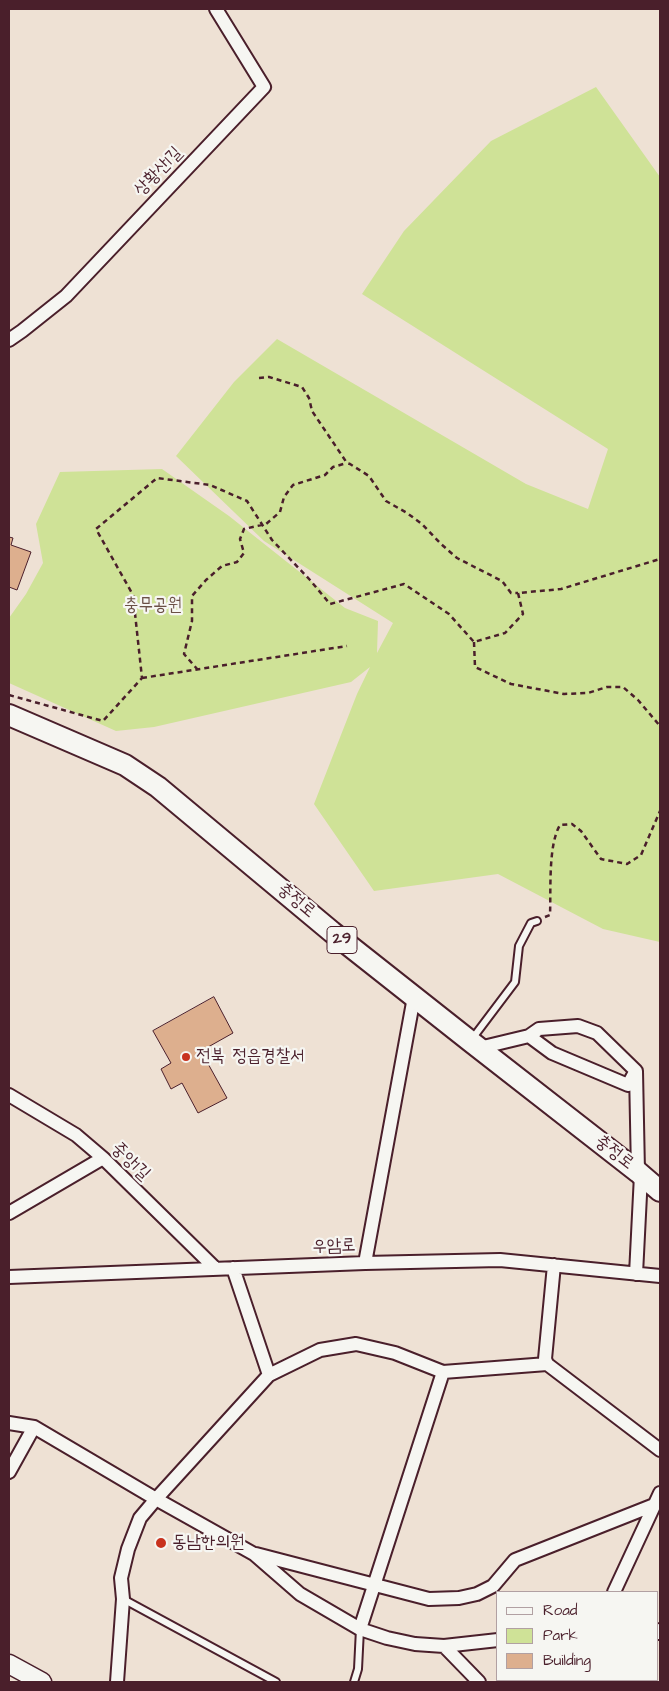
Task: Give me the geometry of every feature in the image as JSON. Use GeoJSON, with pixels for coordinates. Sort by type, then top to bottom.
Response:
{"type":"FeatureCollection","features":[{"type":"Feature","properties":{"kind":"main road","name":"충정로"},"geometry":{"type":"LineString","coordinates":[[9,715],[125,765],[158,787],[332,932],[640,1173],[660,1191]]}},
{"type":"Feature","properties":{"kind":"street","name":"상황산1길"},"geometry":{"type":"LineString","coordinates":[[9,340],[66,296],[264,87],[216,9]]}},
{"type":"Feature","properties":{"kind":"street"},"geometry":{"type":"LineString","coordinates":[[365,1263],[414,997]]}},
{"type":"Feature","properties":{"kind":"street"},"geometry":{"type":"LineString","coordinates":[[474,1044],[529,1036],[539,1028],[578,1026],[596,1033],[636,1071],[640,1173],[636,1274]]}},
{"type":"Feature","properties":{"kind":"street"},"geometry":{"type":"LineString","coordinates":[[529,1036],[552,1053],[628,1085],[636,1071]]}},
{"type":"Feature","properties":{"kind":"street","name":"중앙1길"},"geometry":{"type":"LineString","coordinates":[[9,1095],[76,1136],[103,1158],[216,1269]]}},
{"type":"Feature","properties":{"kind":"street"},"geometry":{"type":"LineString","coordinates":[[9,1213],[103,1158]]}},
{"type":"Feature","properties":{"kind":"street","name":"우암로"},"geometry":{"type":"LineString","coordinates":[[9,1277],[365,1263],[500,1260],[660,1276]]}},
{"type":"Feature","properties":{"kind":"street"},"geometry":{"type":"LineString","coordinates":[[554,1265],[545,1359],[548,1364],[660,1450]]}},
{"type":"Feature","properties":{"kind":"street"},"geometry":{"type":"LineString","coordinates":[[233,1268],[269,1375]]}},
{"type":"Feature","properties":{"kind":"street"},"geometry":{"type":"LineString","coordinates":[[117,1682],[123,1599],[121,1578],[128,1549],[140,1518],[269,1375],[320,1350],[356,1344],[394,1353],[443,1372],[548,1364]]}},
{"type":"Feature","properties":{"kind":"street"},"geometry":{"type":"LineString","coordinates":[[360,1629],[376,1586],[443,1372]]}},
{"type":"Feature","properties":{"kind":"street"},"geometry":{"type":"LineString","coordinates":[[9,1423],[34,1427],[254,1554],[300,1594],[360,1629],[406,1642],[444,1646],[497,1640]]}},
{"type":"Feature","properties":{"kind":"street"},"geometry":{"type":"LineString","coordinates":[[9,1472],[34,1427]]}},
{"type":"Feature","properties":{"kind":"street"},"geometry":{"type":"LineString","coordinates":[[614,1591],[660,1493]]}},
{"type":"Feature","properties":{"kind":"street"},"geometry":{"type":"LineString","coordinates":[[254,1554],[429,1599],[459,1598],[477,1594],[492,1586],[515,1560],[654,1505]]}},
{"type":"Feature","properties":{"kind":"street"},"geometry":{"type":"LineString","coordinates":[[444,1646],[479,1682]]}},
{"type":"Feature","properties":{"kind":"street"},"geometry":{"type":"LineString","coordinates":[[9,1664],[42,1682]]}},
{"type":"Feature","properties":{"kind":"lane"},"geometry":{"type":"LineString","coordinates":[[474,1044],[515,982],[519,946],[531,923],[537,921]]}},
{"type":"Feature","properties":{"kind":"lane"},"geometry":{"type":"LineString","coordinates":[[123,1599],[276,1682]]}},
{"type":"Feature","properties":{"kind":"lane"},"geometry":{"type":"LineString","coordinates":[[354,1682],[358,1670],[360,1629]]}},
{"type":"Feature","properties":{"kind":"path"},"geometry":{"type":"LineString","coordinates":[[259,378],[269,377],[302,387],[309,398],[312,411],[347,463],[369,476],[386,501],[422,524],[457,558],[502,581],[511,593],[561,589],[660,558]]}},
{"type":"Feature","properties":{"kind":"path"},"geometry":{"type":"LineString","coordinates":[[198,670],[184,654],[192,621],[192,596],[222,566],[236,562],[244,553],[240,540],[244,529],[266,524],[280,512],[284,496],[294,485],[325,475],[333,467],[347,463]]}},
{"type":"Feature","properties":{"kind":"path"},"geometry":{"type":"LineString","coordinates":[[142,678],[133,596],[96,529],[157,478],[210,485],[247,501],[272,540],[330,604],[404,584],[449,614],[474,642],[475,666],[512,684],[564,694],[588,693],[607,687],[623,687],[638,700],[660,726]]}},
{"type":"Feature","properties":{"kind":"path"},"geometry":{"type":"LineString","coordinates":[[474,642],[505,634],[523,614],[518,593],[520,593]]}},
{"type":"Feature","properties":{"kind":"path"},"geometry":{"type":"LineString","coordinates":[[9,694],[103,721],[142,678],[347,646]]}},
{"type":"Feature","properties":{"kind":"path"},"geometry":{"type":"LineString","coordinates":[[537,921],[550,915],[553,850],[556,832],[560,825],[572,824],[581,831],[601,859],[627,864],[640,856],[660,811]]}},
{"type":"Feature","properties":{"kind":"green space","name":"충무공원"},"geometry":{"type":"Polygon","coordinates":[[[596,87],[660,177],[660,942],[603,929],[498,874],[374,891],[314,804],[357,694],[370,667],[351,682],[154,727],[116,731],[9,683],[9,618],[26,594],[43,563],[36,524],[60,472],[162,469],[229,516],[345,608],[378,621],[377,653],[393,623],[264,541],[176,456],[234,382],[277,339],[526,484],[588,509],[608,449],[362,294],[404,231],[491,141],[596,87]]]}},
{"type":"Feature","properties":{"kind":"building"},"geometry":{"type":"Polygon","coordinates":[[[9,537],[13,538],[11,545],[31,552],[17,590],[9,587],[9,537]]]}},
{"type":"Feature","properties":{"kind":"building","name":"전북 정읍경찰서"},"geometry":{"type":"Polygon","coordinates":[[[214,997],[233,1033],[201,1051],[227,1098],[198,1113],[182,1083],[171,1089],[161,1069],[171,1063],[153,1031],[214,997]]]}},
{"type":"Feature","properties":{"kind":"place","name":"전북 정읍경찰서"},"geometry":{"type":"Point","coordinates":[186,1057]}},
{"type":"Feature","properties":{"kind":"place","name":"동남한의원"},"geometry":{"type":"Point","coordinates":[161,1543]}}]}
